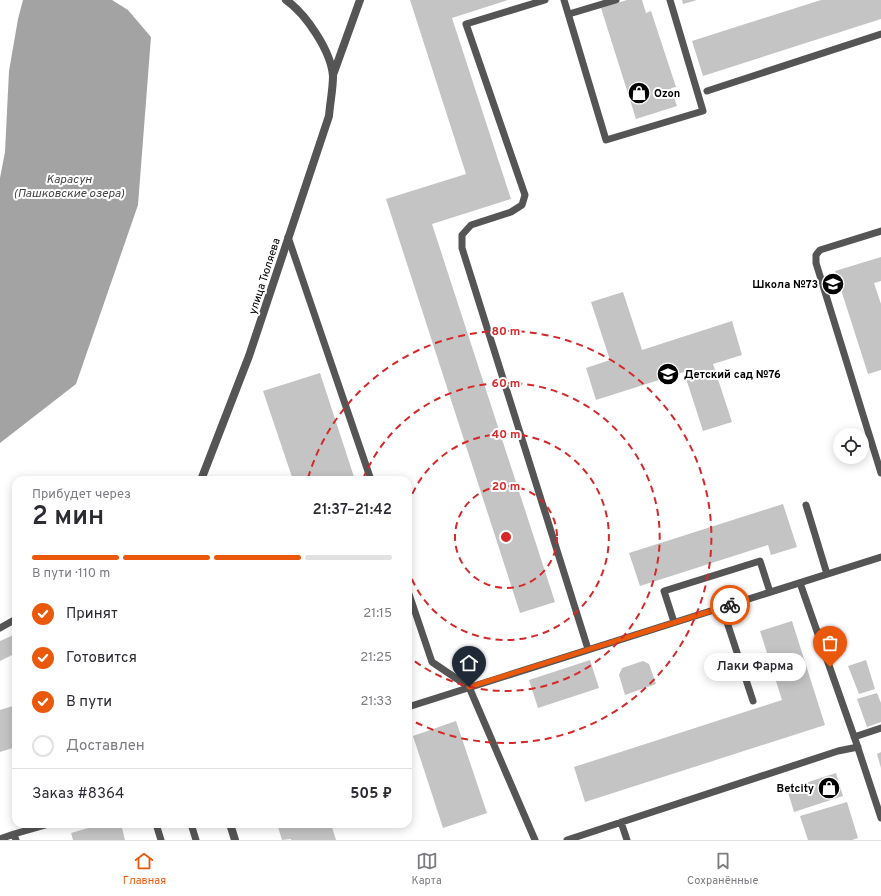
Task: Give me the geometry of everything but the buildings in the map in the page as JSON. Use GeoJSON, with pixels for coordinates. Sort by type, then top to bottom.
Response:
{"type":"FeatureCollection","features":[{"type":"Feature","properties":{"kind":"street"},"geometry":{"type":"LineString","coordinates":[[286,0],[292,4],[313,29],[327,51],[333,75]]}},
{"type":"Feature","properties":{"kind":"street"},"geometry":{"type":"LineString","coordinates":[[333,75],[360,0]]}},
{"type":"Feature","properties":{"kind":"street","name":"улица Тюляева"},"geometry":{"type":"LineString","coordinates":[[203,476],[249,356],[329,116],[333,75]]}},
{"type":"Feature","properties":{"kind":"street"},"geometry":{"type":"LineString","coordinates":[[231,828],[235,840]]}},
{"type":"Feature","properties":{"kind":"lane"},"geometry":{"type":"LineString","coordinates":[[545,0],[466,24],[524,195],[522,205],[511,212],[471,225],[462,235],[462,248],[588,650]]}},
{"type":"Feature","properties":{"kind":"lane"},"geometry":{"type":"LineString","coordinates":[[564,0],[606,140],[703,111],[670,0]]}},
{"type":"Feature","properties":{"kind":"lane"},"geometry":{"type":"LineString","coordinates":[[569,14],[616,0]]}},
{"type":"Feature","properties":{"kind":"lane"},"geometry":{"type":"LineString","coordinates":[[707,91],[881,34]]}},
{"type":"Feature","properties":{"kind":"lane"},"geometry":{"type":"LineString","coordinates":[[881,231],[820,250],[816,255],[816,263],[881,472]]}},
{"type":"Feature","properties":{"kind":"lane"},"geometry":{"type":"LineString","coordinates":[[288,237],[370,476]]}},
{"type":"Feature","properties":{"kind":"lane"},"geometry":{"type":"LineString","coordinates":[[806,505],[827,574]]}},
{"type":"Feature","properties":{"kind":"lane"},"geometry":{"type":"LineString","coordinates":[[412,706],[881,557]]}},
{"type":"Feature","properties":{"kind":"lane"},"geometry":{"type":"LineString","coordinates":[[674,622],[664,591],[760,561],[770,592]]}},
{"type":"Feature","properties":{"kind":"lane"},"geometry":{"type":"LineString","coordinates":[[800,583],[858,747],[881,818]]}},
{"type":"Feature","properties":{"kind":"lane"},"geometry":{"type":"LineString","coordinates":[[412,603],[432,662],[469,687],[535,840]]}},
{"type":"Feature","properties":{"kind":"lane"},"geometry":{"type":"LineString","coordinates":[[722,607],[753,701]]}},
{"type":"Feature","properties":{"kind":"lane"},"geometry":{"type":"LineString","coordinates":[[0,628],[12,621]]}},
{"type":"Feature","properties":{"kind":"lane"},"geometry":{"type":"LineString","coordinates":[[854,737],[881,728]]}},
{"type":"Feature","properties":{"kind":"lane"},"geometry":{"type":"LineString","coordinates":[[567,840],[838,751],[858,747]]}},
{"type":"Feature","properties":{"kind":"lane"},"geometry":{"type":"LineString","coordinates":[[621,822],[627,840]]}},
{"type":"Feature","properties":{"kind":"lane"},"geometry":{"type":"LineString","coordinates":[[0,839],[15,837],[39,828]]}},
{"type":"Feature","properties":{"kind":"lane"},"geometry":{"type":"LineString","coordinates":[[157,828],[161,840]]}},
{"type":"Feature","properties":{"kind":"lane"},"geometry":{"type":"LineString","coordinates":[[192,828],[196,840]]}},
{"type":"Feature","properties":{"kind":"water","name":"Карасун (Пашковские озера)"},"geometry":{"type":"Polygon","coordinates":[[[23,0],[112,0],[128,10],[151,37],[138,205],[76,384],[0,443],[0,178],[5,152],[9,71],[18,19],[23,0]]]}},
{"type":"Feature","properties":{"kind":"way so far"},"geometry":{"type":"LineString","coordinates":[[730,605],[800,583],[830,667]]}},
{"type":"Feature","properties":{"kind":"place","name":"Ozon"},"geometry":{"type":"Point","coordinates":[639,93]}},
{"type":"Feature","properties":{"kind":"place","name":"Школа №73"},"geometry":{"type":"Point","coordinates":[833,284]}},
{"type":"Feature","properties":{"kind":"place","name":"Детский сад №76"},"geometry":{"type":"Point","coordinates":[668,374]}},
{"type":"Feature","properties":{"kind":"place","name":"Лаки Фарма"},"geometry":{"type":"Point","coordinates":[830,667]}},
{"type":"Feature","properties":{"kind":"place","name":"Betcity"},"geometry":{"type":"Point","coordinates":[829,788]}},
{"type":"Feature","properties":{"kind":"route"},"geometry":{"type":"LineString","coordinates":[[469,687],[730,605]]}}]}
